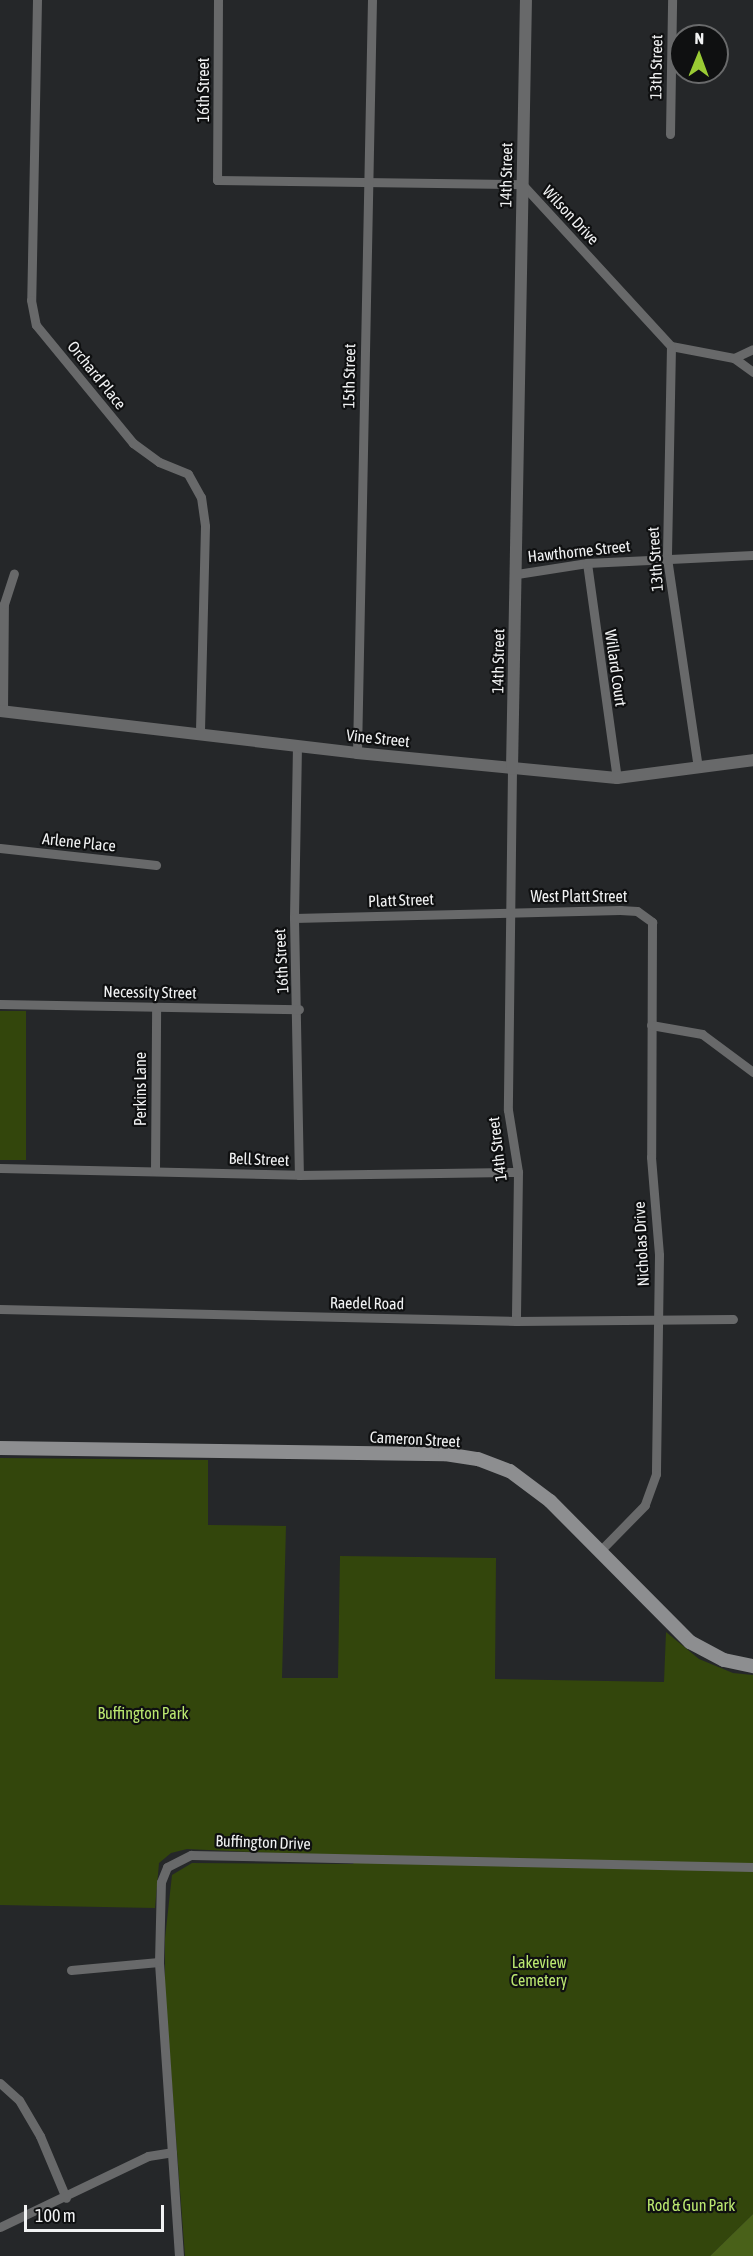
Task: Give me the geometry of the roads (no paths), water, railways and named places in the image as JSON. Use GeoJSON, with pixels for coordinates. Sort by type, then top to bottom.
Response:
{"type":"FeatureCollection","features":[{"type":"Feature","properties":{"kind":"main road","name":"Cameron Street"},"geometry":{"type":"LineString","coordinates":[[0,1448],[445,1454],[478,1459],[529,1483],[690,1642],[724,1660],[753,1666]]}},
{"type":"Feature","properties":{"kind":"street","name":"Orchard Place"},"geometry":{"type":"LineString","coordinates":[[37,0],[31,300],[36,325],[133,443],[159,462],[188,474],[201,497],[205,526],[200,733]]}},
{"type":"Feature","properties":{"kind":"street","name":"16th Street"},"geometry":{"type":"LineString","coordinates":[[218,0],[218,180]]}},
{"type":"Feature","properties":{"kind":"street","name":"15th Street"},"geometry":{"type":"LineString","coordinates":[[357,753],[372,0]]}},
{"type":"Feature","properties":{"kind":"street","name":"14th Street"},"geometry":{"type":"LineString","coordinates":[[516,1322],[518,1172],[508,1110],[526,0]]}},
{"type":"Feature","properties":{"kind":"street","name":"13th Street"},"geometry":{"type":"LineString","coordinates":[[670,134],[672,0]]}},
{"type":"Feature","properties":{"kind":"street","name":"Wilson Drive"},"geometry":{"type":"LineString","coordinates":[[218,180],[522,184],[671,346]]}},
{"type":"Feature","properties":{"kind":"street","name":"13th Street"},"geometry":{"type":"LineString","coordinates":[[671,346],[667,558],[698,768]]}},
{"type":"Feature","properties":{"kind":"street"},"geometry":{"type":"LineString","coordinates":[[671,346],[734,358],[753,372]]}},
{"type":"Feature","properties":{"kind":"street"},"geometry":{"type":"LineString","coordinates":[[734,358],[753,349]]}},
{"type":"Feature","properties":{"kind":"street","name":"Hawthorne Street"},"geometry":{"type":"LineString","coordinates":[[517,574],[586,563],[753,555]]}},
{"type":"Feature","properties":{"kind":"street","name":"Willard Court"},"geometry":{"type":"LineString","coordinates":[[586,563],[617,777]]}},
{"type":"Feature","properties":{"kind":"street"},"geometry":{"type":"LineString","coordinates":[[2,711],[4,604],[14,574]]}},
{"type":"Feature","properties":{"kind":"street","name":"Vine Street"},"geometry":{"type":"LineString","coordinates":[[2,711],[357,753],[617,777],[753,760]]}},
{"type":"Feature","properties":{"kind":"street","name":"16th Street"},"geometry":{"type":"LineString","coordinates":[[297,745],[294,918],[299,1009],[299,1175]]}},
{"type":"Feature","properties":{"kind":"street","name":"Arlene Place"},"geometry":{"type":"LineString","coordinates":[[0,848],[156,865]]}},
{"type":"Feature","properties":{"kind":"street","name":"West Platt Street"},"geometry":{"type":"LineString","coordinates":[[510,912],[628,910],[647,915]]}},
{"type":"Feature","properties":{"kind":"street","name":"Platt Street"},"geometry":{"type":"LineString","coordinates":[[294,918],[510,912]]}},
{"type":"Feature","properties":{"kind":"street","name":"Nicholas Drive"},"geometry":{"type":"LineString","coordinates":[[599,1552],[645,1506],[652,1490],[658,1320],[658,1225],[651,1157],[652,922],[647,915]]}},
{"type":"Feature","properties":{"kind":"street","name":"Necessity Street"},"geometry":{"type":"LineString","coordinates":[[0,1004],[299,1009]]}},
{"type":"Feature","properties":{"kind":"street","name":"Perkins Lane"},"geometry":{"type":"LineString","coordinates":[[155,1171],[156,1008]]}},
{"type":"Feature","properties":{"kind":"street"},"geometry":{"type":"LineString","coordinates":[[651,1026],[702,1034],[753,1072]]}},
{"type":"Feature","properties":{"kind":"street","name":"Bell Street"},"geometry":{"type":"LineString","coordinates":[[0,1168],[299,1175],[518,1172]]}},
{"type":"Feature","properties":{"kind":"street","name":"Raedel Road"},"geometry":{"type":"LineString","coordinates":[[0,1309],[516,1322],[733,1319]]}},
{"type":"Feature","properties":{"kind":"street","name":"Buffington Drive"},"geometry":{"type":"LineString","coordinates":[[179,2256],[159,1962],[161,1881],[167,1867],[191,1855],[753,1867]]}},
{"type":"Feature","properties":{"kind":"street"},"geometry":{"type":"LineString","coordinates":[[71,1970],[159,1962]]}},
{"type":"Feature","properties":{"kind":"street"},"geometry":{"type":"LineString","coordinates":[[0,2083],[19,2100],[40,2136],[66,2198]]}},
{"type":"Feature","properties":{"kind":"street"},"geometry":{"type":"LineString","coordinates":[[0,2227],[66,2198],[148,2156],[172,2152]]}},
{"type":"Feature","properties":{"kind":"park label","name":"Buffington Park"},"geometry":{"type":"Point","coordinates":[143,1713]}},
{"type":"Feature","properties":{"kind":"park label","name":"Lakeview Cemetery"},"geometry":{"type":"Point","coordinates":[539,1971]}},
{"type":"Feature","properties":{"kind":"park label","name":"Rod & Gun Park"},"geometry":{"type":"Point","coordinates":[691,2205]}}]}
